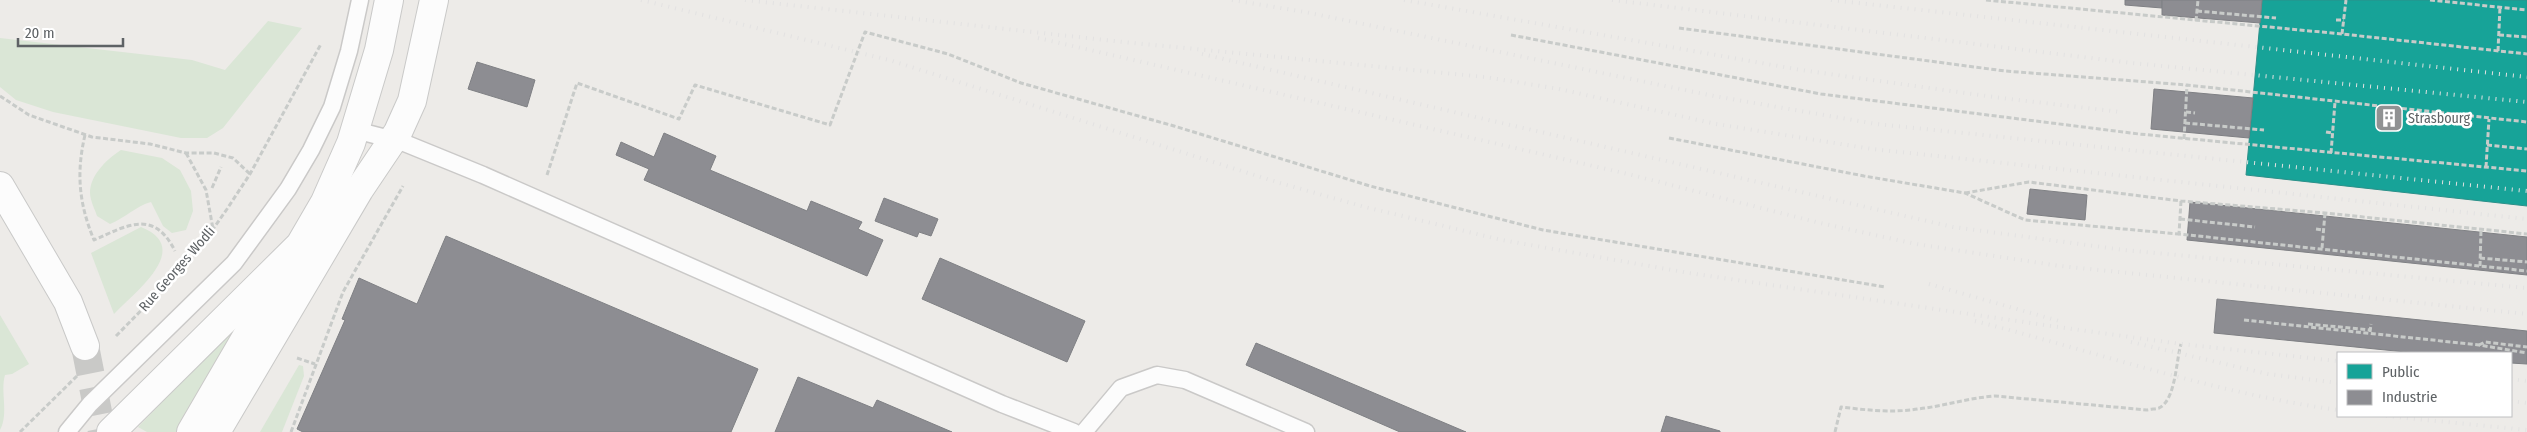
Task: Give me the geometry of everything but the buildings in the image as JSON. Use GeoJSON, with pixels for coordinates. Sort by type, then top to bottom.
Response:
{"type":"FeatureCollection","features":[{"type":"Feature","properties":{"kind":"main road"},"geometry":{"type":"LineString","coordinates":[[191,432],[324,202],[355,130],[379,50],[389,0]]}},
{"type":"Feature","properties":{"kind":"main road"},"geometry":{"type":"LineString","coordinates":[[216,432],[359,190],[393,140],[412,101],[434,0]]}},
{"type":"Feature","properties":{"kind":"main road"},"geometry":{"type":"LineString","coordinates":[[0,186],[68,302],[85,346]]}},
{"type":"Feature","properties":{"kind":"main road"},"geometry":{"type":"LineString","coordinates":[[111,432],[300,246]]}},
{"type":"Feature","properties":{"kind":"lane"},"geometry":{"type":"LineString","coordinates":[[68,432],[90,404],[234,263],[288,189],[311,150],[332,107],[349,51],[360,0]]}},
{"type":"Feature","properties":{"kind":"lane"},"geometry":{"type":"LineString","coordinates":[[355,130],[393,140],[483,175],[1002,404],[1074,432]]}},
{"type":"Feature","properties":{"kind":"lane"},"geometry":{"type":"LineString","coordinates":[[1084,432],[1121,388],[1157,375],[1185,380],[1306,432]]}},
{"type":"Feature","properties":{"kind":"path"},"geometry":{"type":"LineString","coordinates":[[1986,0],[2342,34],[2527,54]]}},
{"type":"Feature","properties":{"kind":"path"},"geometry":{"type":"LineString","coordinates":[[2196,21],[2198,0]]}},
{"type":"Feature","properties":{"kind":"path"},"geometry":{"type":"LineString","coordinates":[[2342,34],[2346,0]]}},
{"type":"Feature","properties":{"kind":"path"},"geometry":{"type":"LineString","coordinates":[[2430,0],[2527,10]]}},
{"type":"Feature","properties":{"kind":"path"},"geometry":{"type":"LineString","coordinates":[[2498,51],[2500,7]]}},
{"type":"Feature","properties":{"kind":"path"},"geometry":{"type":"LineString","coordinates":[[2198,11],[2276,18]]}},
{"type":"Feature","properties":{"kind":"path"},"geometry":{"type":"LineString","coordinates":[[2336,20],[2344,20]]}},
{"type":"Feature","properties":{"kind":"path"},"geometry":{"type":"LineString","coordinates":[[1679,28],[2005,70],[2187,85],[2527,122]]}},
{"type":"Feature","properties":{"kind":"path"},"geometry":{"type":"LineString","coordinates":[[553,155],[577,83],[679,119],[695,85],[830,125],[865,32],[948,54],[1020,83],[1174,126],[1370,186],[1543,230],[1885,287]]}},
{"type":"Feature","properties":{"kind":"path"},"geometry":{"type":"LineString","coordinates":[[1511,35],[1821,94],[2184,139],[2527,171]]}},
{"type":"Feature","properties":{"kind":"path"},"geometry":{"type":"LineString","coordinates":[[2499,35],[2527,37]]}},
{"type":"Feature","properties":{"kind":"path","name":"Rue Georges Wodli"},"geometry":{"type":"LineString","coordinates":[[112,340],[173,278],[213,229],[250,174],[315,59],[325,36]]}},
{"type":"Feature","properties":{"kind":"path"},"geometry":{"type":"LineString","coordinates":[[2184,139],[2187,85]]}},
{"type":"Feature","properties":{"kind":"path"},"geometry":{"type":"LineString","coordinates":[[0,96],[30,115],[85,135],[232,158],[250,174]]}},
{"type":"Feature","properties":{"kind":"path"},"geometry":{"type":"LineString","coordinates":[[2331,153],[2335,102]]}},
{"type":"Feature","properties":{"kind":"path"},"geometry":{"type":"LineString","coordinates":[[2186,112],[2196,113]]}},
{"type":"Feature","properties":{"kind":"path"},"geometry":{"type":"LineString","coordinates":[[2486,168],[2489,119]]}},
{"type":"Feature","properties":{"kind":"path"},"geometry":{"type":"LineString","coordinates":[[2185,123],[2264,130]]}},
{"type":"Feature","properties":{"kind":"path"},"geometry":{"type":"LineString","coordinates":[[2326,132],[2332,133]]}},
{"type":"Feature","properties":{"kind":"path"},"geometry":{"type":"LineString","coordinates":[[85,135],[79,174],[80,194],[84,218],[94,240],[132,223],[139,223],[159,230],[168,239],[175,251]]}},
{"type":"Feature","properties":{"kind":"path"},"geometry":{"type":"LineString","coordinates":[[1669,138],[1864,176],[1965,192],[2026,220],[2322,248],[2527,271]]}},
{"type":"Feature","properties":{"kind":"path"},"geometry":{"type":"LineString","coordinates":[[2487,146],[2527,149]]}},
{"type":"Feature","properties":{"kind":"path"},"geometry":{"type":"LineString","coordinates":[[186,152],[206,190],[213,229]]}},
{"type":"Feature","properties":{"kind":"path"},"geometry":{"type":"LineString","coordinates":[[291,432],[343,292],[421,152]]}},
{"type":"Feature","properties":{"kind":"path"},"geometry":{"type":"LineString","coordinates":[[212,188],[221,167]]}},
{"type":"Feature","properties":{"kind":"path"},"geometry":{"type":"LineString","coordinates":[[1965,192],[2029,182],[2181,201],[2325,213],[2527,234]]}},
{"type":"Feature","properties":{"kind":"path"},"geometry":{"type":"LineString","coordinates":[[2179,234],[2181,201]]}},
{"type":"Feature","properties":{"kind":"path"},"geometry":{"type":"LineString","coordinates":[[2181,210],[2186,210]]}},
{"type":"Feature","properties":{"kind":"path"},"geometry":{"type":"LineString","coordinates":[[2322,248],[2325,213]]}},
{"type":"Feature","properties":{"kind":"path"},"geometry":{"type":"LineString","coordinates":[[2180,219],[2255,227]]}},
{"type":"Feature","properties":{"kind":"path"},"geometry":{"type":"LineString","coordinates":[[2316,229],[2323,230]]}},
{"type":"Feature","properties":{"kind":"path"},"geometry":{"type":"LineString","coordinates":[[2480,266],[2482,230]]}},
{"type":"Feature","properties":{"kind":"path"},"geometry":{"type":"LineString","coordinates":[[2480,258],[2527,262]]}},
{"type":"Feature","properties":{"kind":"path"},"geometry":{"type":"LineString","coordinates":[[2244,320],[2370,332]]}},
{"type":"Feature","properties":{"kind":"path"},"geometry":{"type":"LineString","coordinates":[[2308,324],[2479,345],[2527,353]]}},
{"type":"Feature","properties":{"kind":"path"},"geometry":{"type":"LineString","coordinates":[[2370,332],[2371,324]]}},
{"type":"Feature","properties":{"kind":"path"},"geometry":{"type":"LineString","coordinates":[[2479,345],[2485,342],[2527,347]]}},
{"type":"Feature","properties":{"kind":"path"},"geometry":{"type":"LineString","coordinates":[[1835,432],[1841,408],[1868,411],[1916,410],[1972,398],[1994,396],[2147,410],[2160,407],[2168,400],[2175,377],[2180,344]]}},
{"type":"Feature","properties":{"kind":"path"},"geometry":{"type":"LineString","coordinates":[[20,432],[78,374]]}},
{"type":"Feature","properties":{"kind":"green space"},"geometry":{"type":"Polygon","coordinates":[[[268,21],[302,28],[223,128],[207,138],[181,138],[53,112],[16,100],[0,87],[0,38],[192,60],[225,70],[268,21]]]}},
{"type":"Feature","properties":{"kind":"green space"},"geometry":{"type":"Polygon","coordinates":[[[121,150],[162,158],[180,170],[191,191],[193,211],[186,230],[172,233],[163,226],[151,202],[140,206],[110,224],[97,216],[90,196],[93,180],[100,168],[121,150]]]}},
{"type":"Feature","properties":{"kind":"green space"},"geometry":{"type":"Polygon","coordinates":[[[141,227],[156,236],[162,246],[161,258],[146,282],[114,314],[91,253],[141,227]]]}},
{"type":"Feature","properties":{"kind":"green space"},"geometry":{"type":"Polygon","coordinates":[[[0,315],[29,364],[12,374],[5,375],[3,388],[4,417],[0,430],[0,315]]]}},
{"type":"Feature","properties":{"kind":"green space"},"geometry":{"type":"Polygon","coordinates":[[[237,325],[240,328],[176,432],[147,432],[138,427],[237,325]]]}},
{"type":"Feature","properties":{"kind":"green space"},"geometry":{"type":"Polygon","coordinates":[[[299,365],[303,366],[304,376],[282,432],[260,432],[299,365]]]}},
{"type":"Feature","properties":{"kind":"tunnel"},"geometry":{"type":"LineString","coordinates":[[85,346],[102,432]]}},
{"type":"Feature","properties":{"kind":"railway"},"geometry":{"type":"LineString","coordinates":[[641,0],[889,60],[1280,183],[1365,207],[1502,240],[1689,273],[2065,328],[2181,344],[2337,361]]}},
{"type":"Feature","properties":{"kind":"railway"},"geometry":{"type":"LineString","coordinates":[[745,0],[1123,42],[1485,77],[1559,89],[1716,124],[1872,149],[2527,219]]}},
{"type":"Feature","properties":{"kind":"railway"},"geometry":{"type":"LineString","coordinates":[[1232,0],[1305,12],[1714,96],[1876,124],[2527,191]]}},
{"type":"Feature","properties":{"kind":"railway"},"geometry":{"type":"LineString","coordinates":[[1404,0],[1801,70],[2001,98],[2121,112]]}},
{"type":"Feature","properties":{"kind":"railway"},"geometry":{"type":"LineString","coordinates":[[1612,0],[2132,63],[2527,102]]}},
{"type":"Feature","properties":{"kind":"railway"},"geometry":{"type":"LineString","coordinates":[[1831,0],[2527,77]]}},
{"type":"Feature","properties":{"kind":"railway"},"geometry":{"type":"LineString","coordinates":[[1038,38],[1628,174],[1820,223],[1916,244],[2060,266],[2527,314]]}},
{"type":"Feature","properties":{"kind":"railway"},"geometry":{"type":"LineString","coordinates":[[1202,54],[1953,227],[2124,250],[2527,288]]}},
{"type":"Feature","properties":{"kind":"railway"},"geometry":{"type":"LineString","coordinates":[[1929,284],[2059,321]]}},
{"type":"Feature","properties":{"kind":"railway"},"geometry":{"type":"LineString","coordinates":[[1975,321],[2201,383],[2292,403],[2337,410]]}},
{"type":"Feature","properties":{"kind":"railway"},"geometry":{"type":"LineString","coordinates":[[2131,342],[2268,374],[2337,383]]}},
{"type":"Feature","properties":{"kind":"railway"},"geometry":{"type":"LineString","coordinates":[[2512,379],[2527,381]]}},
{"type":"Feature","properties":{"kind":"railway"},"geometry":{"type":"LineString","coordinates":[[2512,401],[2527,403]]}},
{"type":"Feature","properties":{"kind":"railway"},"geometry":{"type":"LineString","coordinates":[[2396,417],[2527,430]]}},
{"type":"Feature","properties":{"kind":"place","name":"Strasbourg"},"geometry":{"type":"Point","coordinates":[2389,118]}}]}
